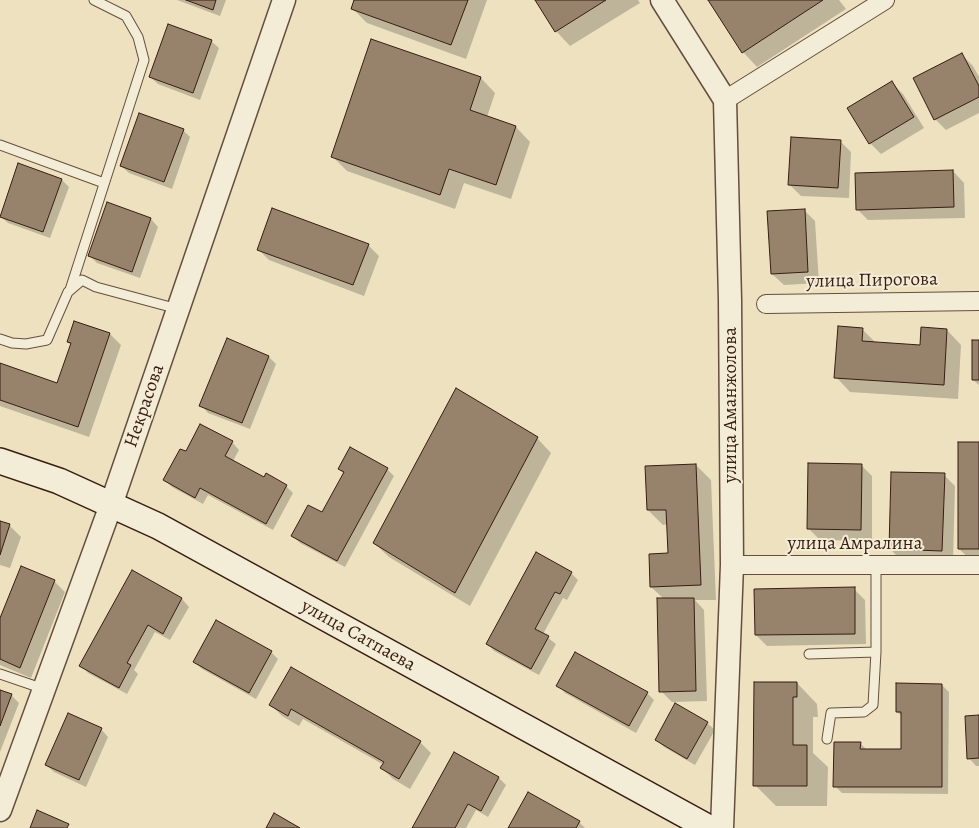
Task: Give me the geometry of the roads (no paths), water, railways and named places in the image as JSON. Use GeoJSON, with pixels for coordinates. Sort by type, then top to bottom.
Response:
{"type":"FeatureCollection","features":[{"type":"Feature","properties":{"kind":"main road","name":"улица Сатпаева"},"geometry":{"type":"LineString","coordinates":[[0,461],[59,481],[158,526],[709,828]]}},
{"type":"Feature","properties":{"kind":"street","name":"Некрасова"},"geometry":{"type":"LineString","coordinates":[[0,810],[111,505],[284,0]]}},
{"type":"Feature","properties":{"kind":"street"},"geometry":{"type":"LineString","coordinates":[[662,0],[725,100],[885,0]]}},
{"type":"Feature","properties":{"kind":"street","name":"улица Аманжолова"},"geometry":{"type":"LineString","coordinates":[[722,828],[732,565],[730,300],[725,100]]}},
{"type":"Feature","properties":{"kind":"street","name":"улица Пирогова"},"geometry":{"type":"LineString","coordinates":[[766,304],[979,301]]}},
{"type":"Feature","properties":{"kind":"street","name":"улица Амралина"},"geometry":{"type":"LineString","coordinates":[[732,565],[979,565]]}},
{"type":"Feature","properties":{"kind":"lane"},"geometry":{"type":"LineString","coordinates":[[0,339],[12,343],[26,344],[47,340],[70,290],[144,60],[138,37],[126,16],[94,0]]}},
{"type":"Feature","properties":{"kind":"lane"},"geometry":{"type":"LineString","coordinates":[[0,144],[104,184]]}},
{"type":"Feature","properties":{"kind":"lane"},"geometry":{"type":"LineString","coordinates":[[70,290],[82,280],[96,287],[178,309]]}},
{"type":"Feature","properties":{"kind":"lane"},"geometry":{"type":"LineString","coordinates":[[826,739],[831,713],[864,712],[873,705],[876,652],[876,565]]}},
{"type":"Feature","properties":{"kind":"lane"},"geometry":{"type":"LineString","coordinates":[[809,654],[876,652]]}},
{"type":"Feature","properties":{"kind":"lane"},"geometry":{"type":"LineString","coordinates":[[0,674],[44,689]]}}]}
